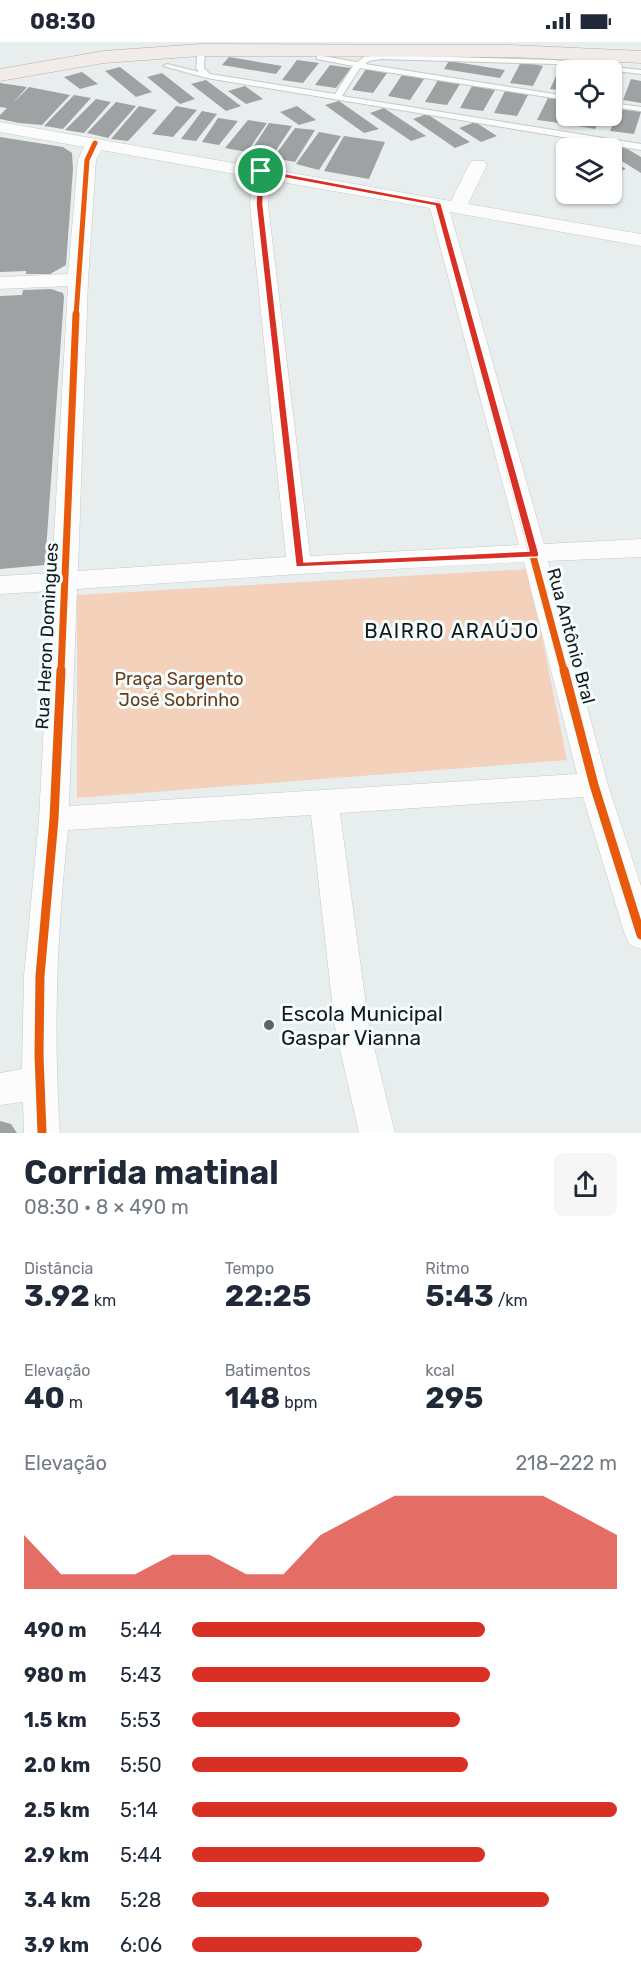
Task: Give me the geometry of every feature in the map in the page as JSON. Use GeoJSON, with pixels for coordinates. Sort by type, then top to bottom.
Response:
{"type":"FeatureCollection","features":[{"type":"Feature","properties":{"kind":"main road"},"geometry":{"type":"LineString","coordinates":[[0,62],[141,42]]}},
{"type":"Feature","properties":{"kind":"main road"},"geometry":{"type":"LineString","coordinates":[[0,75],[104,57],[201,50],[573,52],[578,50],[579,42]]}},
{"type":"Feature","properties":{"kind":"main road"},"geometry":{"type":"LineString","coordinates":[[511,51],[641,57]]}},
{"type":"Feature","properties":{"kind":"street"},"geometry":{"type":"LineString","coordinates":[[0,127],[261,171],[640,241]]}},
{"type":"Feature","properties":{"kind":"street","name":"Rua Heron Domingues"},"geometry":{"type":"LineString","coordinates":[[42,1133],[39,1083],[48,866],[54,819],[78,280],[87,160],[95,143]]}},
{"type":"Feature","properties":{"kind":"street"},"geometry":{"type":"LineString","coordinates":[[448,206],[478,165]]}},
{"type":"Feature","properties":{"kind":"street"},"geometry":{"type":"LineString","coordinates":[[261,171],[259,204],[299,565]]}},
{"type":"Feature","properties":{"kind":"street","name":"Rua Antônio Bral"},"geometry":{"type":"LineString","coordinates":[[448,206],[594,785],[641,935]]}},
{"type":"Feature","properties":{"kind":"street"},"geometry":{"type":"LineString","coordinates":[[0,283],[78,280]]}},
{"type":"Feature","properties":{"kind":"street"},"geometry":{"type":"LineString","coordinates":[[0,585],[299,565],[641,548]]}},
{"type":"Feature","properties":{"kind":"street"},"geometry":{"type":"LineString","coordinates":[[54,819],[594,785]]}},
{"type":"Feature","properties":{"kind":"street"},"geometry":{"type":"LineString","coordinates":[[324,802],[352,1027],[377,1133]]}},
{"type":"Feature","properties":{"kind":"street"},"geometry":{"type":"LineString","coordinates":[[0,1089],[39,1083]]}},
{"type":"Feature","properties":{"kind":"lane"},"geometry":{"type":"LineString","coordinates":[[201,50],[200,68],[208,76]]}},
{"type":"Feature","properties":{"kind":"lane"},"geometry":{"type":"LineString","coordinates":[[320,57],[556,96]]}},
{"type":"Feature","properties":{"kind":"lane"},"geometry":{"type":"LineString","coordinates":[[337,98],[358,65],[367,59],[381,57],[554,62],[641,72]]}},
{"type":"Feature","properties":{"kind":"lane"},"geometry":{"type":"LineString","coordinates":[[167,66],[208,76],[641,147]]}},
{"type":"Feature","properties":{"kind":"lane"},"geometry":{"type":"LineString","coordinates":[[622,106],[641,109]]}},
{"type":"Feature","properties":{"kind":"green space","name":"Praça Sargento José Sobrinho"},"geometry":{"type":"Polygon","coordinates":[[[528,569],[567,760],[77,798],[77,595],[528,569]]]}},
{"type":"Feature","properties":{"kind":"building"},"geometry":{"type":"Polygon","coordinates":[[[229,57],[282,66],[276,74],[222,65],[229,57]]]}},
{"type":"Feature","properties":{"kind":"building"},"geometry":{"type":"Polygon","coordinates":[[[297,60],[319,63],[303,83],[282,80],[297,60]]]}},
{"type":"Feature","properties":{"kind":"building"},"geometry":{"type":"Polygon","coordinates":[[[449,61],[505,70],[500,78],[444,69],[449,61]]]}},
{"type":"Feature","properties":{"kind":"building"},"geometry":{"type":"Polygon","coordinates":[[[521,62],[543,66],[533,86],[510,83],[521,62]]]}},
{"type":"Feature","properties":{"kind":"building"},"geometry":{"type":"Polygon","coordinates":[[[330,65],[351,68],[336,88],[315,85],[330,65]]]}},
{"type":"Feature","properties":{"kind":"building"},"geometry":{"type":"Polygon","coordinates":[[[120,67],[152,92],[136,97],[105,71],[120,67]]]}},
{"type":"Feature","properties":{"kind":"building"},"geometry":{"type":"Polygon","coordinates":[[[366,69],[387,73],[373,93],[352,90],[366,69]]]}},
{"type":"Feature","properties":{"kind":"building"},"geometry":{"type":"Polygon","coordinates":[[[82,72],[98,84],[80,89],[64,77],[82,72]]]}},
{"type":"Feature","properties":{"kind":"building"},"geometry":{"type":"Polygon","coordinates":[[[162,73],[195,99],[180,104],[147,77],[162,73]]]}},
{"type":"Feature","properties":{"kind":"building"},"geometry":{"type":"Polygon","coordinates":[[[402,75],[424,79],[410,100],[388,96],[402,75]]]}},
{"type":"Feature","properties":{"kind":"building"},"geometry":{"type":"Polygon","coordinates":[[[556,76],[556,90],[550,89],[556,76]]]}},
{"type":"Feature","properties":{"kind":"building"},"geometry":{"type":"Polygon","coordinates":[[[631,79],[641,81],[641,103],[623,100],[631,79]]]}},
{"type":"Feature","properties":{"kind":"building"},"geometry":{"type":"Polygon","coordinates":[[[206,80],[241,106],[226,111],[191,84],[206,80]]]}},
{"type":"Feature","properties":{"kind":"building"},"geometry":{"type":"Polygon","coordinates":[[[438,80],[460,84],[447,105],[425,102],[438,80]]]}},
{"type":"Feature","properties":{"kind":"building"},"geometry":{"type":"Polygon","coordinates":[[[0,83],[27,87],[12,104],[29,87],[70,95],[42,125],[19,123],[0,119],[0,115],[7,108],[0,107],[0,83]]]}},
{"type":"Feature","properties":{"kind":"building"},"geometry":{"type":"Polygon","coordinates":[[[245,86],[263,99],[246,104],[228,91],[245,86]]]}},
{"type":"Feature","properties":{"kind":"building"},"geometry":{"type":"Polygon","coordinates":[[[472,86],[495,90],[483,111],[460,108],[472,86]]]}},
{"type":"Feature","properties":{"kind":"building"},"geometry":{"type":"Polygon","coordinates":[[[505,91],[528,95],[517,116],[494,113],[505,91]]]}},
{"type":"Feature","properties":{"kind":"building"},"geometry":{"type":"Polygon","coordinates":[[[74,95],[91,98],[63,129],[44,126],[74,95]]]}},
{"type":"Feature","properties":{"kind":"building"},"geometry":{"type":"Polygon","coordinates":[[[548,98],[556,99],[556,122],[537,120],[548,98]]]}},
{"type":"Feature","properties":{"kind":"building"},"geometry":{"type":"Polygon","coordinates":[[[96,99],[111,102],[84,133],[65,130],[96,99]]]}},
{"type":"Feature","properties":{"kind":"building"},"geometry":{"type":"Polygon","coordinates":[[[339,101],[379,129],[364,133],[325,105],[339,101]]]}},
{"type":"Feature","properties":{"kind":"building"},"geometry":{"type":"Polygon","coordinates":[[[116,102],[136,106],[108,138],[87,133],[116,102]]]}},
{"type":"Feature","properties":{"kind":"building"},"geometry":{"type":"Polygon","coordinates":[[[139,106],[157,110],[128,141],[111,139],[139,106]]]}},
{"type":"Feature","properties":{"kind":"building"},"geometry":{"type":"Polygon","coordinates":[[[176,106],[197,110],[173,137],[152,134],[176,106]]]}},
{"type":"Feature","properties":{"kind":"building"},"geometry":{"type":"Polygon","coordinates":[[[297,106],[316,120],[299,125],[280,112],[297,106]]]}},
{"type":"Feature","properties":{"kind":"building"},"geometry":{"type":"Polygon","coordinates":[[[384,108],[426,136],[411,141],[370,113],[384,108]]]}},
{"type":"Feature","properties":{"kind":"building"},"geometry":{"type":"Polygon","coordinates":[[[622,109],[641,112],[634,134],[610,131],[612,126],[622,126],[622,109]]]}},
{"type":"Feature","properties":{"kind":"building"},"geometry":{"type":"Polygon","coordinates":[[[202,111],[217,114],[196,141],[181,139],[202,111]]]}},
{"type":"Feature","properties":{"kind":"building"},"geometry":{"type":"Polygon","coordinates":[[[427,114],[470,142],[455,148],[413,119],[427,114]]]}},
{"type":"Feature","properties":{"kind":"building"},"geometry":{"type":"Polygon","coordinates":[[[218,118],[238,121],[219,145],[202,142],[218,118]]]}},
{"type":"Feature","properties":{"kind":"building"},"geometry":{"type":"Polygon","coordinates":[[[248,120],[267,123],[247,152],[225,148],[248,120]]]}},
{"type":"Feature","properties":{"kind":"building"},"geometry":{"type":"Polygon","coordinates":[[[475,122],[497,136],[481,142],[459,128],[475,122]]]}},
{"type":"Feature","properties":{"kind":"building"},"geometry":{"type":"Polygon","coordinates":[[[269,123],[292,126],[271,158],[249,154],[269,123]]]}},
{"type":"Feature","properties":{"kind":"building"},"geometry":{"type":"Polygon","coordinates":[[[578,126],[596,126],[595,129],[578,126]]]}},
{"type":"Feature","properties":{"kind":"building"},"geometry":{"type":"Polygon","coordinates":[[[295,128],[315,130],[295,162],[273,158],[295,128]]]}},
{"type":"Feature","properties":{"kind":"building"},"geometry":{"type":"Polygon","coordinates":[[[319,132],[341,136],[319,170],[296,164],[319,132]]]}},
{"type":"Feature","properties":{"kind":"building"},"geometry":{"type":"Polygon","coordinates":[[[344,136],[385,142],[369,179],[324,171],[344,136]]]}},
{"type":"Feature","properties":{"kind":"building"},"geometry":{"type":"Polygon","coordinates":[[[0,137],[63,147],[72,153],[73,169],[66,265],[50,274],[26,274],[26,271],[0,272],[0,137]]]}},
{"type":"Feature","properties":{"kind":"building"},"geometry":{"type":"Polygon","coordinates":[[[622,146],[641,157],[641,173],[622,161],[622,146]]]}},
{"type":"Feature","properties":{"kind":"building"},"geometry":{"type":"Polygon","coordinates":[[[51,289],[63,293],[64,297],[45,565],[0,569],[0,296],[22,295],[23,290],[51,289]]]}},
{"type":"Feature","properties":{"kind":"building"},"geometry":{"type":"Polygon","coordinates":[[[0,1121],[11,1124],[17,1133],[0,1133],[0,1121]]]}},
{"type":"Feature","properties":{"kind":"cycle path"},"geometry":{"type":"LineString","coordinates":[[42,1133],[39,1055],[40,976],[54,819],[78,280],[87,160],[95,143]]}},
{"type":"Feature","properties":{"kind":"cycle path"},"geometry":{"type":"LineString","coordinates":[[438,204],[534,554],[594,785],[641,935]]}},
{"type":"Feature","properties":{"kind":"place","name":"Escola Municipal Gaspar Vianna"},"geometry":{"type":"Point","coordinates":[269,1025]}},
{"type":"Feature","properties":{"kind":"district","name":"BAIRRO ARAÚJO"},"geometry":{"type":"Point","coordinates":[452,631]}},
{"type":"Feature","properties":{"kind":"route"},"geometry":{"type":"LineString","coordinates":[[261,171],[438,204],[534,554],[299,565],[259,204],[261,171]]}}]}
